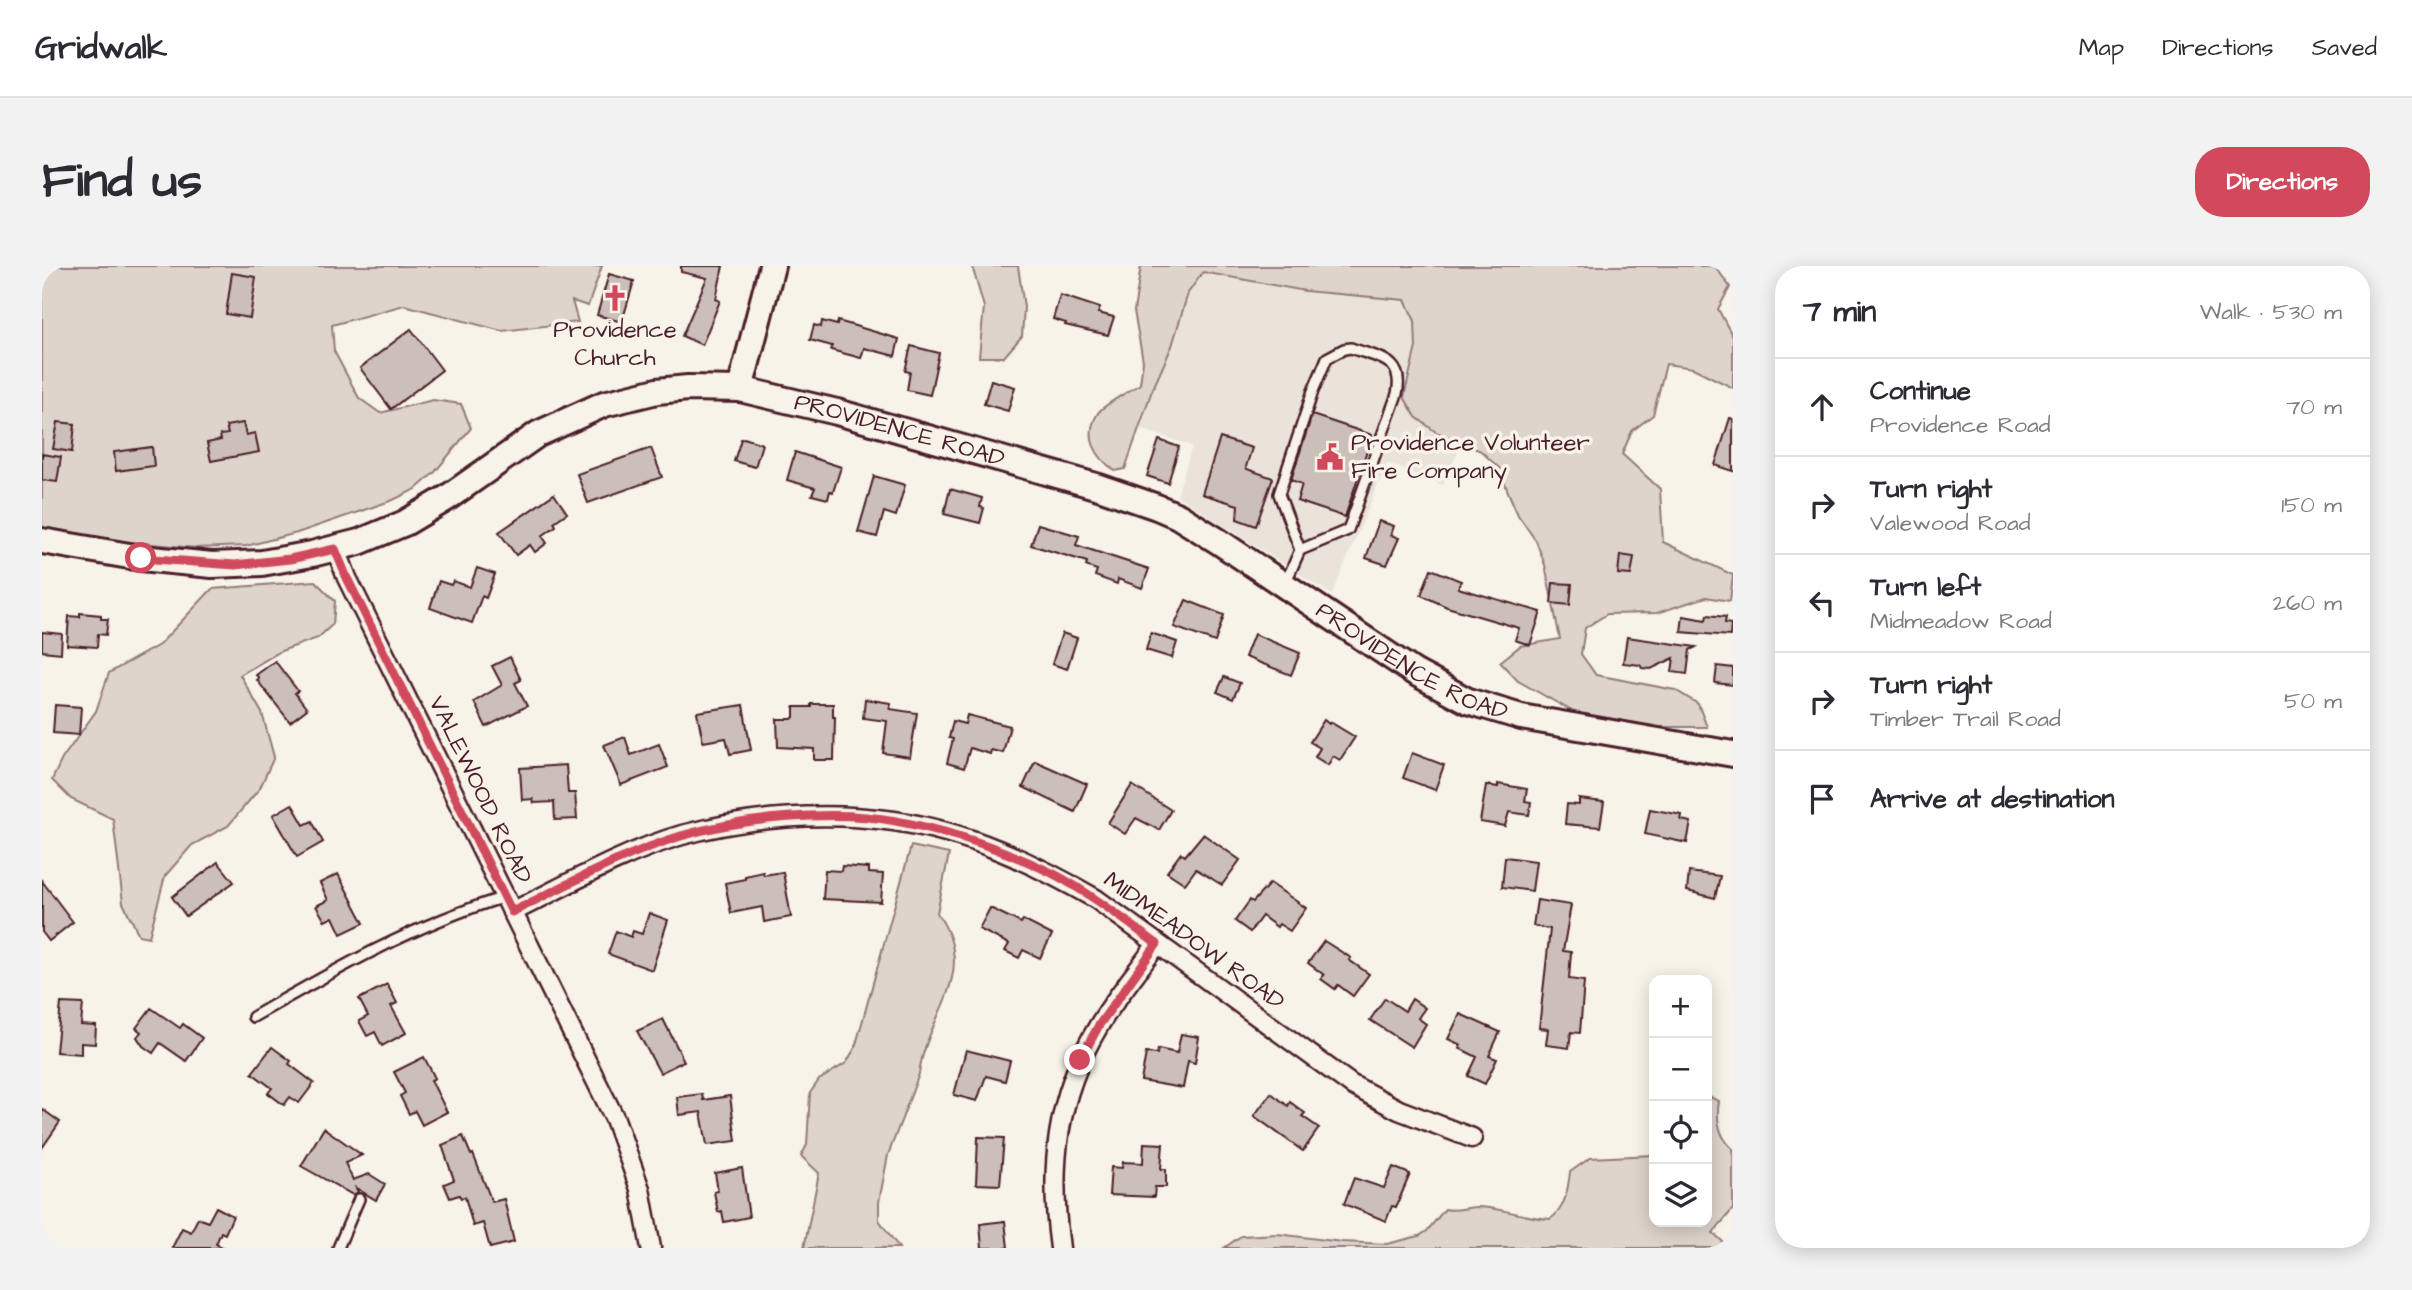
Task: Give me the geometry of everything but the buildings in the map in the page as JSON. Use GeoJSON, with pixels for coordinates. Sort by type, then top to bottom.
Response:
{"type":"FeatureCollection","features":[{"type":"Feature","properties":{"kind":"street"},"geometry":{"type":"LineString","coordinates":[[740,389],[772,266]]}},
{"type":"Feature","properties":{"kind":"street","name":"PROVIDENCE ROAD"},"geometry":{"type":"LineString","coordinates":[[42,541],[141,558],[212,565],[262,563],[335,549],[379,535],[405,523],[447,498],[538,434],[604,404],[657,391],[688,388],[740,389],[837,412],[1146,503],[1197,527],[1414,672],[1468,701],[1521,717],[1733,754]]}},
{"type":"Feature","properties":{"kind":"street","name":"VALEWOOD ROAD"},"geometry":{"type":"LineString","coordinates":[[335,549],[615,1119],[640,1189],[652,1248]]}},
{"type":"Feature","properties":{"kind":"street","name":"MIDMEADOW ROAD"},"geometry":{"type":"LineString","coordinates":[[508,905],[640,850],[682,835],[732,825],[780,818],[839,817],[894,821],[950,834],[1008,854],[1052,874],[1096,899],[1352,1085],[1399,1110],[1472,1138]]}},
{"type":"Feature","properties":{"kind":"street"},"geometry":{"type":"LineString","coordinates":[[1060,1248],[1054,1179],[1057,1140],[1065,1099],[1080,1060],[1099,1025],[1157,944]]}},
{"type":"Feature","properties":{"kind":"lane"},"geometry":{"type":"LineString","coordinates":[[1284,586],[1300,550],[1348,530],[1397,394],[1400,382],[1398,370],[1389,362],[1351,348],[1328,358],[1313,391],[1279,494],[1300,550]]}},
{"type":"Feature","properties":{"kind":"lane"},"geometry":{"type":"LineString","coordinates":[[253,1017],[362,957],[465,909],[508,905]]}},
{"type":"Feature","properties":{"kind":"lane"},"geometry":{"type":"LineString","coordinates":[[338,1248],[359,1199]]}},
{"type":"Feature","properties":{"kind":"shaded area"},"geometry":{"type":"Polygon","coordinates":[[[42,266],[602,266],[588,306],[572,301],[578,322],[502,331],[404,305],[332,325],[334,351],[359,398],[380,413],[433,400],[461,404],[471,428],[435,472],[416,489],[393,500],[297,533],[246,546],[196,548],[42,534],[42,266]]]}},
{"type":"Feature","properties":{"kind":"shaded area"},"geometry":{"type":"Polygon","coordinates":[[[972,266],[1018,266],[1024,307],[1022,336],[1004,357],[979,357],[984,307],[972,266]]]}},
{"type":"Feature","properties":{"kind":"shaded area"},"geometry":{"type":"Polygon","coordinates":[[[1141,266],[1715,266],[1730,287],[1718,309],[1733,337],[1733,388],[1693,368],[1666,364],[1653,415],[1632,431],[1622,454],[1660,489],[1663,542],[1733,575],[1730,601],[1706,597],[1657,613],[1607,614],[1585,628],[1581,654],[1596,675],[1675,690],[1698,704],[1707,727],[1656,727],[1581,716],[1518,681],[1500,662],[1520,646],[1560,639],[1545,565],[1536,541],[1518,515],[1500,469],[1481,451],[1436,432],[1416,417],[1404,397],[1416,347],[1415,321],[1405,300],[1305,291],[1203,272],[1188,293],[1172,346],[1151,393],[1125,469],[1115,471],[1097,453],[1092,430],[1101,409],[1140,384],[1143,361],[1134,311],[1141,266]]]}},
{"type":"Feature","properties":{"kind":"shaded area"},"geometry":{"type":"Polygon","coordinates":[[[1203,272],[1305,291],[1405,300],[1415,321],[1416,347],[1404,397],[1436,432],[1462,443],[1443,485],[1387,463],[1332,595],[1177,496],[1192,446],[1138,428],[1172,346],[1188,293],[1203,272]]]}},
{"type":"Feature","properties":{"kind":"shaded area"},"geometry":{"type":"Polygon","coordinates":[[[315,581],[335,601],[333,624],[318,638],[281,651],[240,675],[262,713],[274,757],[260,788],[228,826],[192,845],[165,876],[149,937],[139,935],[123,903],[113,819],[71,799],[52,780],[62,759],[96,711],[109,673],[159,645],[212,589],[315,581]]]}},
{"type":"Feature","properties":{"kind":"shaded area"},"geometry":{"type":"Polygon","coordinates":[[[911,846],[949,854],[937,913],[949,935],[954,956],[947,994],[888,1155],[879,1202],[879,1220],[899,1248],[804,1248],[819,1173],[801,1156],[807,1145],[810,1093],[819,1080],[846,1063],[855,1048],[911,846]]]}},
{"type":"Feature","properties":{"kind":"shaded area"},"geometry":{"type":"Polygon","coordinates":[[[1712,1098],[1719,1101],[1720,1127],[1724,1139],[1733,1149],[1733,1209],[1713,1233],[1730,1248],[1224,1248],[1241,1236],[1278,1234],[1342,1242],[1387,1244],[1419,1236],[1427,1231],[1445,1209],[1487,1208],[1550,1219],[1562,1205],[1570,1172],[1590,1158],[1649,1155],[1649,1227],[1712,1227],[1712,1098]]]}},
{"type":"Feature","properties":{"kind":"place","name":"Providence Church"},"geometry":{"type":"Point","coordinates":[615,298]}},
{"type":"Feature","properties":{"kind":"place","name":"Providence Volunteer Fire Company"},"geometry":{"type":"Point","coordinates":[1330,457]}},
{"type":"Feature","properties":{"kind":"route"},"geometry":{"type":"LineString","coordinates":[[141,558],[235,565],[290,559],[335,549],[512,912],[640,850],[682,835],[780,818],[839,817],[894,821],[950,834],[1008,854],[1052,874],[1096,899],[1157,944],[1099,1025],[1080,1060]]}}]}
